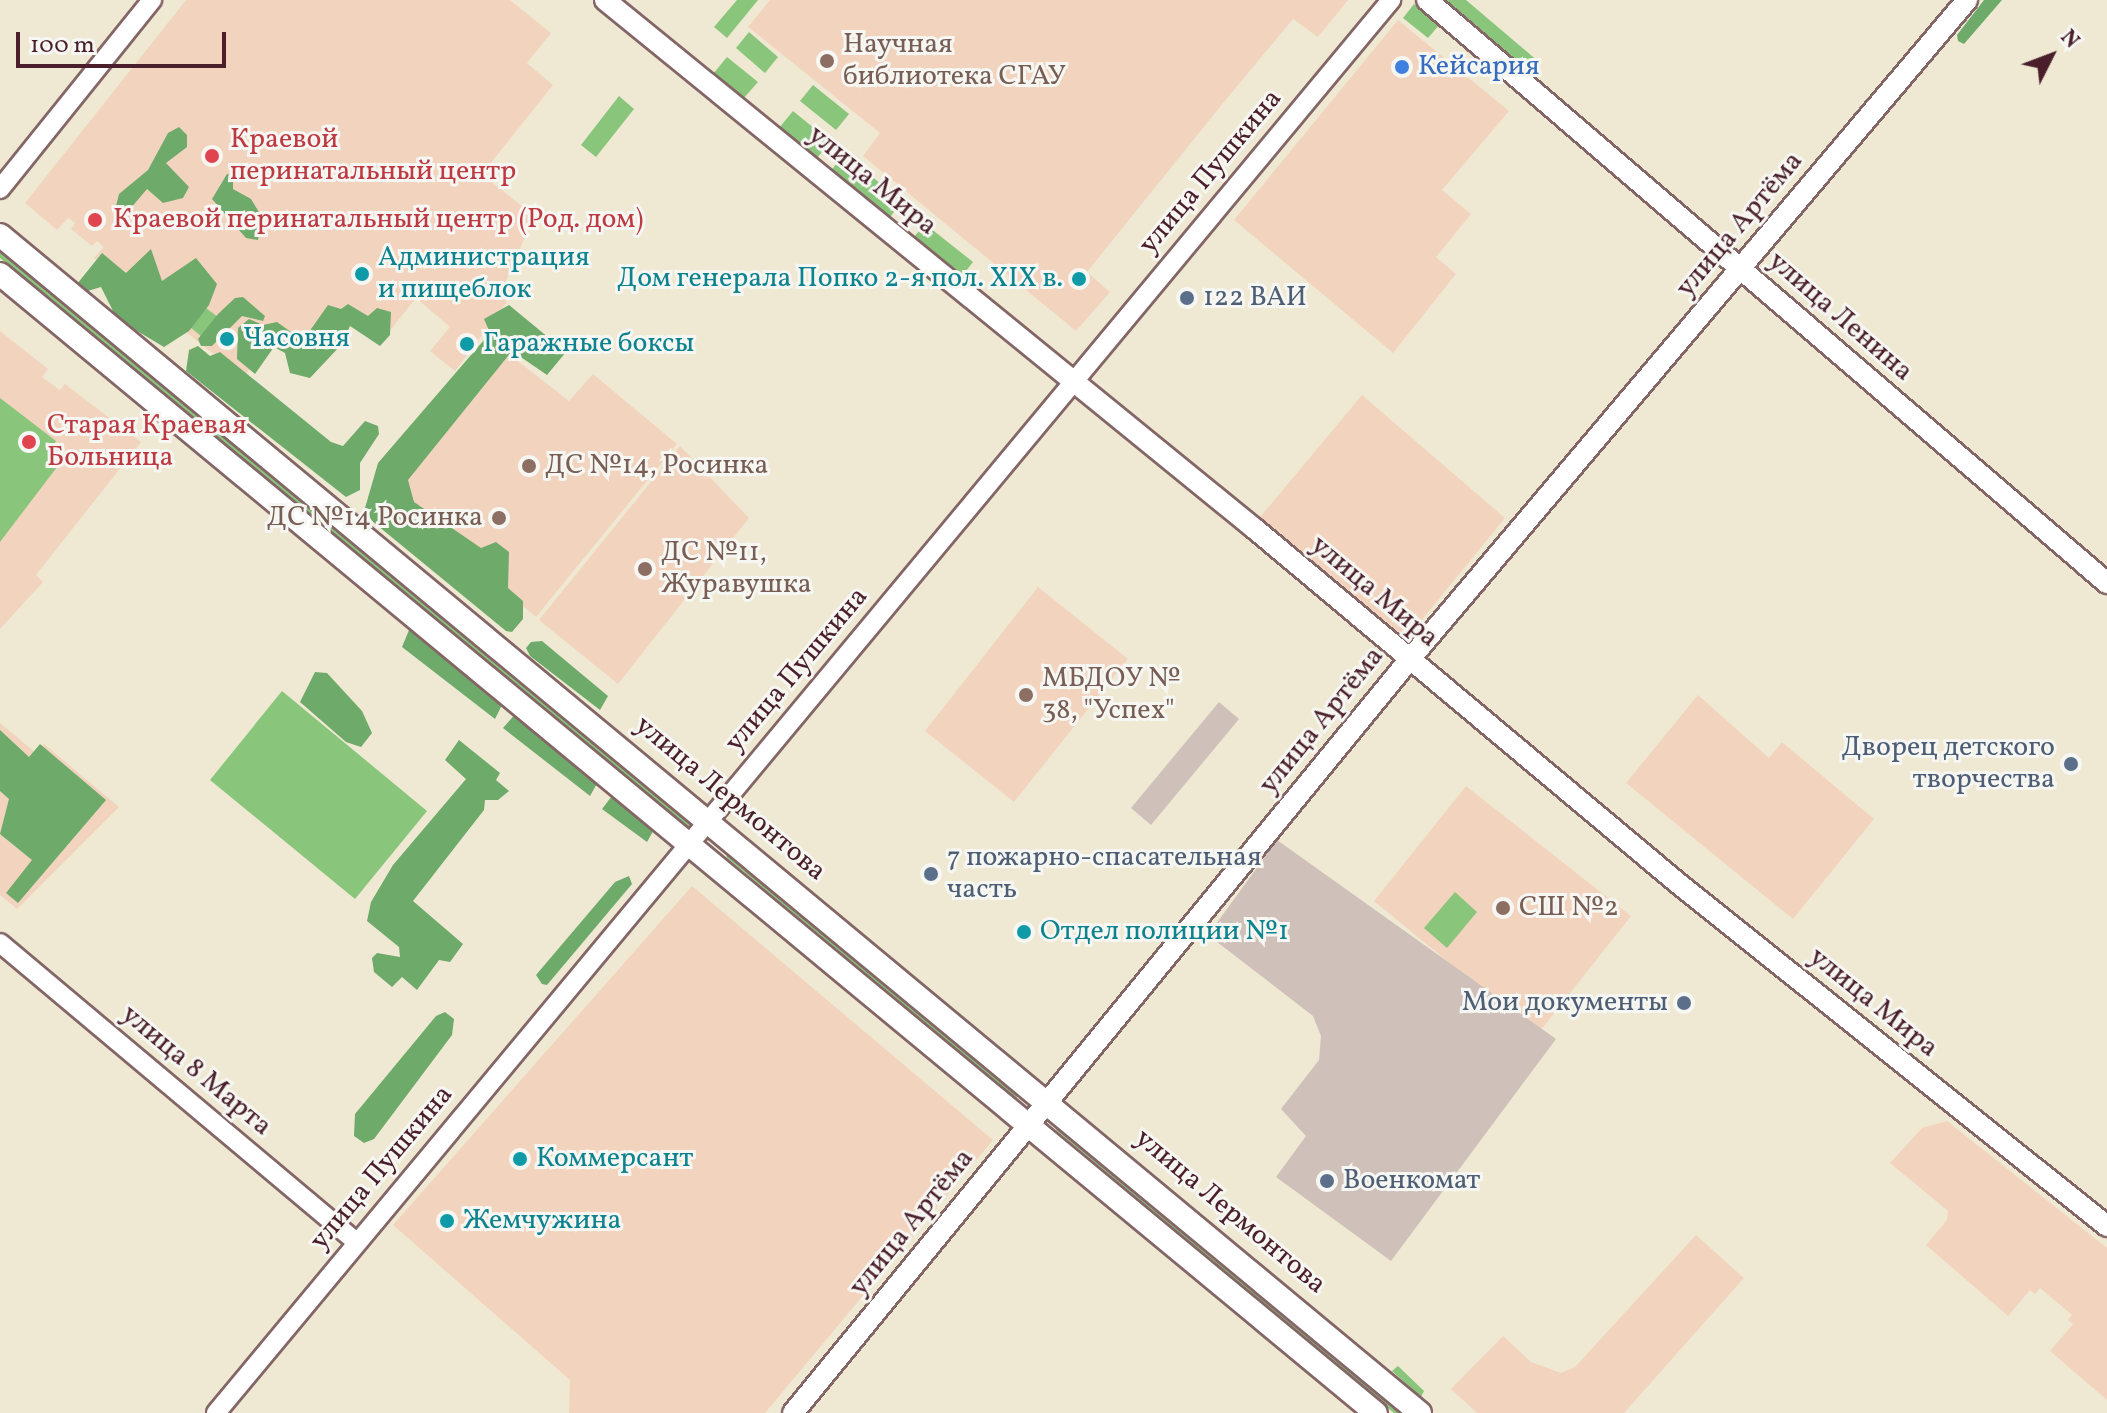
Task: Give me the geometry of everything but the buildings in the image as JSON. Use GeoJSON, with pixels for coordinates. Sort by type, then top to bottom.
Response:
{"type":"FeatureCollection","features":[{"type":"Feature","properties":{"kind":"main road","name":"улица Мира"},"geometry":{"type":"LineString","coordinates":[[605,0],[1073,381],[1675,880],[2107,1226]]}},
{"type":"Feature","properties":{"kind":"main road","name":"улица Ленина"},"geometry":{"type":"LineString","coordinates":[[1427,0],[2107,583]]}},
{"type":"Feature","properties":{"kind":"main road","name":"улица Артёма"},"geometry":{"type":"LineString","coordinates":[[793,1413],[1410,659],[1967,0]]}},
{"type":"Feature","properties":{"kind":"main road","name":"улица Лермонтова"},"geometry":{"type":"LineString","coordinates":[[0,235],[1049,1101],[1420,1413]]}},
{"type":"Feature","properties":{"kind":"main road","name":"улица Лермонтова"},"geometry":{"type":"LineString","coordinates":[[0,274],[1376,1413]]}},
{"type":"Feature","properties":{"kind":"street"},"geometry":{"type":"LineString","coordinates":[[0,189],[152,0]]}},
{"type":"Feature","properties":{"kind":"street","name":"улица Пушкина"},"geometry":{"type":"LineString","coordinates":[[216,1413],[1391,0]]}},
{"type":"Feature","properties":{"kind":"street","name":"улица 8 Марта"},"geometry":{"type":"LineString","coordinates":[[0,943],[356,1242]]}},
{"type":"Feature","properties":{"kind":"shaded area","name":"Краевой перинатальный центр"},"geometry":{"type":"Polygon","coordinates":[[[186,0],[510,0],[551,33],[527,63],[553,85],[482,174],[534,216],[500,295],[507,302],[455,371],[430,351],[450,327],[416,298],[380,343],[352,322],[312,355],[278,334],[243,378],[94,258],[104,247],[97,241],[92,246],[71,229],[75,223],[68,218],[57,230],[25,203],[186,0]]]}},
{"type":"Feature","properties":{"kind":"shaded area"},"geometry":{"type":"Polygon","coordinates":[[[770,0],[1348,0],[1318,37],[1293,19],[1224,102],[1087,272],[1110,292],[1076,331],[863,156],[880,133],[748,27],[770,0]]]}},
{"type":"Feature","properties":{"kind":"shaded area"},"geometry":{"type":"Polygon","coordinates":[[[1398,20],[1509,111],[1442,190],[1471,214],[1436,257],[1456,274],[1393,353],[1234,220],[1398,20]]]}},
{"type":"Feature","properties":{"kind":"shaded area"},"geometry":{"type":"Polygon","coordinates":[[[0,331],[48,369],[42,377],[60,390],[65,384],[141,442],[36,575],[43,582],[0,629],[0,331]]]}},
{"type":"Feature","properties":{"kind":"shaded area","name":"ДС №14, Росинка"},"geometry":{"type":"Polygon","coordinates":[[[497,345],[569,401],[593,374],[677,444],[536,617],[381,488],[497,345]]]}},
{"type":"Feature","properties":{"kind":"shaded area"},"geometry":{"type":"Polygon","coordinates":[[[1362,395],[1505,518],[1411,633],[1393,631],[1256,522],[1362,395]]]}},
{"type":"Feature","properties":{"kind":"shaded area","name":"ДС №11, Журавушка"},"geometry":{"type":"Polygon","coordinates":[[[680,446],[749,518],[618,684],[539,620],[680,446]]]}},
{"type":"Feature","properties":{"kind":"shaded area","name":"МБДОУ № 38, \"Успех\""},"geometry":{"type":"Polygon","coordinates":[[[1038,587],[1128,659],[1014,802],[925,731],[1038,587]]]}},
{"type":"Feature","properties":{"kind":"shaded area"},"geometry":{"type":"Polygon","coordinates":[[[1698,695],[1769,758],[1782,742],[1874,819],[1793,919],[1626,783],[1698,695]]]}},
{"type":"Feature","properties":{"kind":"shaded area"},"geometry":{"type":"Polygon","coordinates":[[[1219,702],[1239,719],[1151,825],[1131,808],[1219,702]]]}},
{"type":"Feature","properties":{"kind":"shaded area"},"geometry":{"type":"Polygon","coordinates":[[[0,723],[36,753],[44,744],[119,807],[17,909],[0,895],[0,723]]]}},
{"type":"Feature","properties":{"kind":"shaded area","name":"СШ №2"},"geometry":{"type":"Polygon","coordinates":[[[1466,786],[1631,916],[1537,1035],[1374,901],[1466,786]]]}},
{"type":"Feature","properties":{"kind":"shaded area"},"geometry":{"type":"Polygon","coordinates":[[[1277,840],[1556,1039],[1391,1261],[1276,1177],[1306,1136],[1281,1109],[1319,1060],[1321,1036],[1313,1016],[1208,935],[1277,840]]]}},
{"type":"Feature","properties":{"kind":"shaded area"},"geometry":{"type":"Polygon","coordinates":[[[692,886],[993,1140],[765,1413],[569,1413],[570,1380],[393,1225],[692,886]]]}},
{"type":"Feature","properties":{"kind":"shaded area"},"geometry":{"type":"Polygon","coordinates":[[[1947,1121],[2107,1248],[2107,1400],[2050,1351],[2073,1324],[2068,1320],[2072,1315],[2040,1288],[2035,1294],[2030,1290],[2008,1316],[1926,1245],[1947,1220],[1948,1211],[1890,1163],[1922,1128],[1947,1121]]]}},
{"type":"Feature","properties":{"kind":"shaded area"},"geometry":{"type":"Polygon","coordinates":[[[1696,1235],[1744,1278],[1624,1413],[1477,1413],[1451,1389],[1503,1336],[1531,1362],[1561,1373],[1575,1367],[1696,1235]]]}},
{"type":"Feature","properties":{"kind":"green space"},"geometry":{"type":"Polygon","coordinates":[[[737,0],[758,0],[727,38],[714,27],[737,0]]]}},
{"type":"Feature","properties":{"kind":"green space"},"geometry":{"type":"Polygon","coordinates":[[[1440,0],[1466,0],[1539,62],[1528,74],[1440,0]]]}},
{"type":"Feature","properties":{"kind":"green space"},"geometry":{"type":"Polygon","coordinates":[[[1984,0],[2002,0],[1964,44],[1958,41],[1957,35],[1984,0]]]}},
{"type":"Feature","properties":{"kind":"green space"},"geometry":{"type":"Polygon","coordinates":[[[1414,4],[1440,24],[1428,38],[1403,18],[1414,4]]]}},
{"type":"Feature","properties":{"kind":"green space"},"geometry":{"type":"Polygon","coordinates":[[[749,32],[778,57],[765,73],[736,48],[749,32]]]}},
{"type":"Feature","properties":{"kind":"green space"},"geometry":{"type":"Polygon","coordinates":[[[727,57],[758,82],[743,99],[713,74],[727,57]]]}},
{"type":"Feature","properties":{"kind":"green space"},"geometry":{"type":"Polygon","coordinates":[[[813,85],[849,114],[836,130],[800,101],[813,85]]]}},
{"type":"Feature","properties":{"kind":"green space"},"geometry":{"type":"Polygon","coordinates":[[[619,96],[634,109],[596,157],[581,145],[619,96]]]}},
{"type":"Feature","properties":{"kind":"green space"},"geometry":{"type":"Polygon","coordinates":[[[793,111],[831,142],[816,159],[779,128],[793,111]]]}},
{"type":"Feature","properties":{"kind":"green space"},"geometry":{"type":"Polygon","coordinates":[[[179,127],[187,135],[187,147],[166,163],[189,187],[183,198],[163,203],[147,189],[130,209],[121,210],[116,206],[119,194],[148,170],[168,133],[179,127]]]}},
{"type":"Feature","properties":{"kind":"green space"},"geometry":{"type":"Polygon","coordinates":[[[844,154],[902,201],[888,220],[830,172],[844,154]]]}},
{"type":"Feature","properties":{"kind":"green space"},"geometry":{"type":"Polygon","coordinates":[[[227,174],[233,176],[233,189],[251,199],[262,217],[258,240],[246,238],[212,199],[227,174]]]}},
{"type":"Feature","properties":{"kind":"green space"},"geometry":{"type":"Polygon","coordinates":[[[925,224],[973,262],[962,276],[913,238],[925,224]]]}},
{"type":"Feature","properties":{"kind":"green space"},"geometry":{"type":"Polygon","coordinates":[[[151,249],[162,281],[196,258],[217,284],[209,305],[189,331],[164,347],[117,319],[101,287],[81,293],[77,284],[102,253],[126,273],[151,249]]]}},
{"type":"Feature","properties":{"kind":"green space"},"geometry":{"type":"Polygon","coordinates":[[[0,250],[695,824],[691,829],[56,307],[0,258],[0,250]]]}},
{"type":"Feature","properties":{"kind":"green space"},"geometry":{"type":"Polygon","coordinates":[[[243,297],[265,316],[263,321],[242,316],[212,346],[201,346],[198,339],[218,314],[235,298],[243,297]]]}},
{"type":"Feature","properties":{"kind":"green space"},"geometry":{"type":"Polygon","coordinates":[[[348,304],[368,316],[377,308],[391,312],[390,335],[380,346],[350,326],[342,344],[310,378],[290,373],[285,353],[274,347],[255,374],[237,359],[238,328],[249,319],[263,325],[277,322],[298,337],[309,332],[328,305],[341,309],[348,304]]]}},
{"type":"Feature","properties":{"kind":"green space"},"geometry":{"type":"Polygon","coordinates":[[[509,305],[566,352],[547,375],[512,351],[408,480],[414,502],[481,548],[496,542],[509,552],[508,588],[523,601],[523,619],[512,632],[506,631],[372,521],[365,508],[378,463],[490,333],[484,319],[509,305]]]}},
{"type":"Feature","properties":{"kind":"green space"},"geometry":{"type":"Polygon","coordinates":[[[206,308],[223,321],[207,341],[190,327],[206,308]]]}},
{"type":"Feature","properties":{"kind":"green space"},"geometry":{"type":"Polygon","coordinates":[[[198,346],[210,356],[220,352],[331,442],[343,446],[365,421],[378,426],[379,434],[360,463],[360,490],[346,497],[186,371],[189,350],[198,346]]]}},
{"type":"Feature","properties":{"kind":"green space"},"geometry":{"type":"Polygon","coordinates":[[[0,398],[56,441],[50,452],[57,467],[0,542],[0,398]]]}},
{"type":"Feature","properties":{"kind":"green space"},"geometry":{"type":"Polygon","coordinates":[[[409,630],[416,630],[504,701],[495,719],[402,647],[409,630]]]}},
{"type":"Feature","properties":{"kind":"green space"},"geometry":{"type":"Polygon","coordinates":[[[542,641],[608,696],[600,710],[530,656],[526,648],[531,642],[542,641]]]}},
{"type":"Feature","properties":{"kind":"green space"},"geometry":{"type":"Polygon","coordinates":[[[315,672],[327,673],[362,711],[372,733],[361,747],[346,742],[300,702],[315,672]]]}},
{"type":"Feature","properties":{"kind":"green space"},"geometry":{"type":"Polygon","coordinates":[[[282,691],[427,811],[355,899],[210,780],[282,691]]]}},
{"type":"Feature","properties":{"kind":"green space"},"geometry":{"type":"Polygon","coordinates":[[[517,712],[599,780],[590,796],[503,728],[517,712]]]}},
{"type":"Feature","properties":{"kind":"green space"},"geometry":{"type":"Polygon","coordinates":[[[0,730],[29,757],[40,744],[106,800],[18,903],[6,893],[32,860],[0,834],[9,799],[0,791],[0,730]]]}},
{"type":"Feature","properties":{"kind":"green space"},"geometry":{"type":"Polygon","coordinates":[[[459,740],[500,773],[496,780],[509,791],[498,800],[485,800],[484,810],[413,901],[463,944],[450,962],[439,960],[417,990],[402,977],[392,987],[374,972],[372,958],[377,953],[400,957],[399,947],[367,921],[371,902],[393,865],[466,779],[445,760],[459,740]]]}},
{"type":"Feature","properties":{"kind":"green space"},"geometry":{"type":"Polygon","coordinates":[[[615,792],[656,826],[647,842],[602,809],[615,792]]]}},
{"type":"Feature","properties":{"kind":"green space"},"geometry":{"type":"Polygon","coordinates":[[[730,853],[1020,1095],[1016,1098],[726,857],[730,853]]]}},
{"type":"Feature","properties":{"kind":"green space"},"geometry":{"type":"Polygon","coordinates":[[[629,876],[632,884],[547,985],[542,984],[536,975],[615,882],[629,876]]]}},
{"type":"Feature","properties":{"kind":"green space"},"geometry":{"type":"Polygon","coordinates":[[[1455,892],[1477,912],[1447,948],[1424,928],[1455,892]]]}},
{"type":"Feature","properties":{"kind":"green space"},"geometry":{"type":"Polygon","coordinates":[[[445,1012],[454,1019],[452,1035],[374,1139],[364,1143],[354,1136],[355,1114],[436,1016],[445,1012]]]}},
{"type":"Feature","properties":{"kind":"green space"},"geometry":{"type":"Polygon","coordinates":[[[1058,1126],[1402,1413],[1394,1413],[1056,1130],[1058,1126]]]}},
{"type":"Feature","properties":{"kind":"green space"},"geometry":{"type":"Polygon","coordinates":[[[1398,1366],[1424,1391],[1421,1397],[1392,1371],[1398,1366]]]}},
{"type":"Feature","properties":{"kind":"place","name":"Научная библиотека СГАУ"},"geometry":{"type":"Point","coordinates":[827,61]}},
{"type":"Feature","properties":{"kind":"place","name":"Кейсария"},"geometry":{"type":"Point","coordinates":[1402,67]}},
{"type":"Feature","properties":{"kind":"place","name":"Краевой перинатальный центр"},"geometry":{"type":"Point","coordinates":[212,156]}},
{"type":"Feature","properties":{"kind":"place","name":"Краевой перинатальный центр (Род. дом)"},"geometry":{"type":"Point","coordinates":[95,220]}},
{"type":"Feature","properties":{"kind":"place","name":"Администрация и пищеблок"},"geometry":{"type":"Point","coordinates":[362,274]}},
{"type":"Feature","properties":{"kind":"place","name":"Дом генерала Попко 2-я пол. XIX в."},"geometry":{"type":"Point","coordinates":[1079,279]}},
{"type":"Feature","properties":{"kind":"place","name":"122 ВАИ"},"geometry":{"type":"Point","coordinates":[1187,298]}},
{"type":"Feature","properties":{"kind":"place","name":"Часовня"},"geometry":{"type":"Point","coordinates":[227,339]}},
{"type":"Feature","properties":{"kind":"place","name":"Гаражные боксы"},"geometry":{"type":"Point","coordinates":[467,344]}},
{"type":"Feature","properties":{"kind":"place","name":"Старая Краевая Больница"},"geometry":{"type":"Point","coordinates":[29,442]}},
{"type":"Feature","properties":{"kind":"place","name":"ДС №14, Росинка"},"geometry":{"type":"Point","coordinates":[529,466]}},
{"type":"Feature","properties":{"kind":"place","name":"ДС №14 Росинка"},"geometry":{"type":"Point","coordinates":[499,518]}},
{"type":"Feature","properties":{"kind":"place","name":"ДС №11, Журавушка"},"geometry":{"type":"Point","coordinates":[645,569]}},
{"type":"Feature","properties":{"kind":"place","name":"МБДОУ № 38, \"Успех\""},"geometry":{"type":"Point","coordinates":[1026,695]}},
{"type":"Feature","properties":{"kind":"place","name":"Дворец детского творчества"},"geometry":{"type":"Point","coordinates":[2071,764]}},
{"type":"Feature","properties":{"kind":"place","name":"7 пожарно-спасательная часть"},"geometry":{"type":"Point","coordinates":[931,874]}},
{"type":"Feature","properties":{"kind":"place","name":"СШ №2"},"geometry":{"type":"Point","coordinates":[1503,908]}},
{"type":"Feature","properties":{"kind":"place","name":"Отдел полиции №1"},"geometry":{"type":"Point","coordinates":[1024,932]}},
{"type":"Feature","properties":{"kind":"place","name":"Мои документы"},"geometry":{"type":"Point","coordinates":[1684,1003]}},
{"type":"Feature","properties":{"kind":"place","name":"Коммерсант"},"geometry":{"type":"Point","coordinates":[520,1159]}},
{"type":"Feature","properties":{"kind":"place","name":"Военкомат"},"geometry":{"type":"Point","coordinates":[1327,1181]}},
{"type":"Feature","properties":{"kind":"place","name":"Жемчужина"},"geometry":{"type":"Point","coordinates":[447,1221]}}]}
